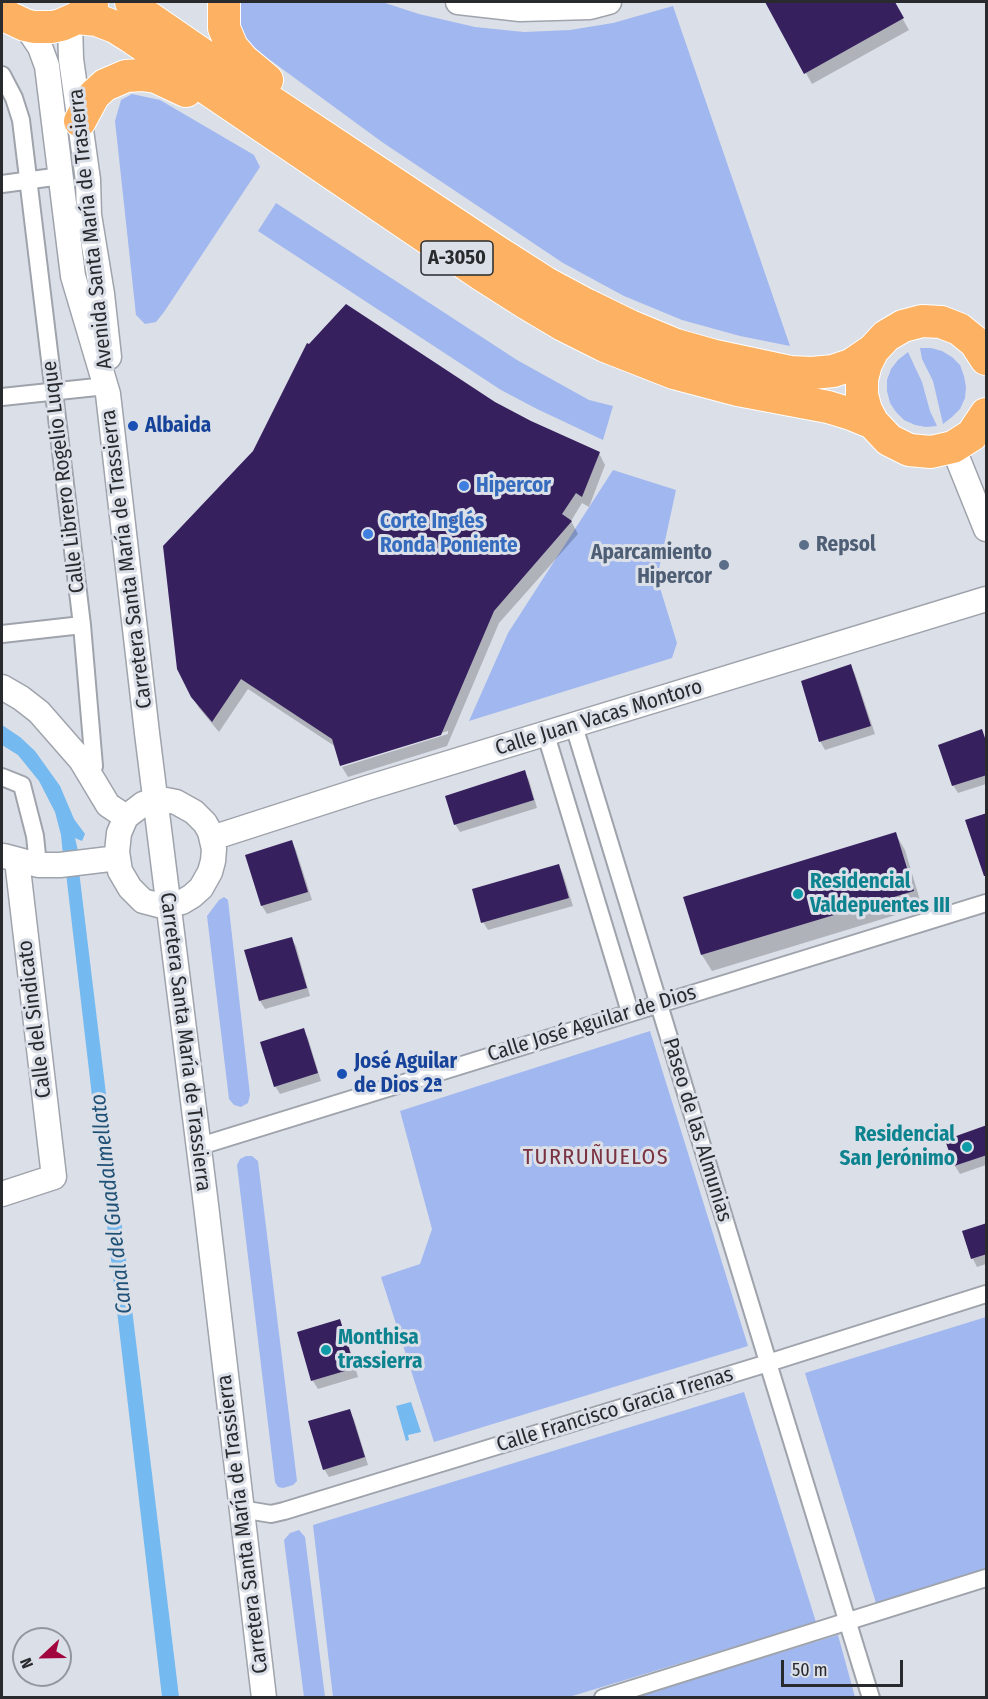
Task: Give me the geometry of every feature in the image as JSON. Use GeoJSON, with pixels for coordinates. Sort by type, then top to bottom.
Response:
{"type":"FeatureCollection","features":[{"type":"Feature","properties":{"kind":"highway","name":"A-3050"},"geometry":{"type":"LineString","coordinates":[[130,2],[145,15],[267,99],[546,283],[630,326],[675,345],[771,369],[812,373],[833,371],[851,365],[873,350],[894,331],[922,321],[941,322],[959,329],[983,348]]}},
{"type":"Feature","properties":{"kind":"highway"},"geometry":{"type":"LineString","coordinates":[[224,2],[224,28],[232,46],[243,60],[399,186]]}},
{"type":"Feature","properties":{"kind":"highway","name":"A-3050"},"geometry":{"type":"LineString","coordinates":[[13,18],[34,27],[52,27],[80,14],[115,27],[526,303],[605,346],[700,381],[828,407],[873,423]]}},
{"type":"Feature","properties":{"kind":"highway"},"geometry":{"type":"LineString","coordinates":[[80,121],[94,96],[105,85],[126,76],[156,77],[342,179]]}},
{"type":"Feature","properties":{"kind":"highway","name":"A-3050"},"geometry":{"type":"LineString","coordinates":[[873,350],[864,372],[862,395],[873,423],[889,440],[909,450],[931,452],[953,447],[972,435],[986,416]]}},
{"type":"Feature","properties":{"kind":"street"},"geometry":{"type":"LineString","coordinates":[[458,2],[520,9],[590,7],[609,2]]}},
{"type":"Feature","properties":{"kind":"street","name":"Avenida Santa María de Trasierra"},"geometry":{"type":"LineString","coordinates":[[80,14],[71,59],[88,180],[90,226],[102,294],[110,363],[106,386]]}},
{"type":"Feature","properties":{"kind":"street","name":"Avenida Santa María de Trasierra"},"geometry":{"type":"LineString","coordinates":[[13,18],[40,47],[47,66],[73,276],[106,386]]}},
{"type":"Feature","properties":{"kind":"street","name":"Calle Librero Rogelio Luque"},"geometry":{"type":"LineString","coordinates":[[2,75],[14,98],[21,120],[82,625],[94,766],[87,770]]}},
{"type":"Feature","properties":{"kind":"street"},"geometry":{"type":"LineString","coordinates":[[2,184],[61,176]]}},
{"type":"Feature","properties":{"kind":"street"},"geometry":{"type":"LineString","coordinates":[[2,397],[106,386]]}},
{"type":"Feature","properties":{"kind":"street","name":"Carretera Santa María de Trassierra"},"geometry":{"type":"LineString","coordinates":[[106,386],[264,1698]]}},
{"type":"Feature","properties":{"kind":"street"},"geometry":{"type":"LineString","coordinates":[[953,447],[987,529]]}},
{"type":"Feature","properties":{"kind":"street","name":"Calle Juan Vacas Montoro"},"geometry":{"type":"LineString","coordinates":[[212,838],[987,599]]}},
{"type":"Feature","properties":{"kind":"street"},"geometry":{"type":"LineString","coordinates":[[2,634],[82,625]]}},
{"type":"Feature","properties":{"kind":"street"},"geometry":{"type":"LineString","coordinates":[[2,687],[39,712],[81,760],[108,805],[126,817]]}},
{"type":"Feature","properties":{"kind":"street","name":"Paseo de las Almunias"},"geometry":{"type":"LineString","coordinates":[[574,726],[871,1698]]}},
{"type":"Feature","properties":{"kind":"street"},"geometry":{"type":"LineString","coordinates":[[546,735],[630,1012]]}},
{"type":"Feature","properties":{"kind":"street"},"geometry":{"type":"LineString","coordinates":[[2,777],[22,785],[35,836],[29,861],[87,862],[118,858]]}},
{"type":"Feature","properties":{"kind":"street"},"geometry":{"type":"LineString","coordinates":[[156,800],[176,802],[190,809],[205,823],[212,838],[213,861],[205,883],[187,899],[168,906],[156,906],[137,896],[123,877],[118,858],[119,833],[126,817],[143,804],[156,800]]}},
{"type":"Feature","properties":{"kind":"street","name":"Calle del Sindicato"},"geometry":{"type":"LineString","coordinates":[[2,1194],[54,1177],[29,861]]}},
{"type":"Feature","properties":{"kind":"street","name":"Calle José Aguilar de Dios"},"geometry":{"type":"LineString","coordinates":[[197,1146],[987,903]]}},
{"type":"Feature","properties":{"kind":"street","name":"Calle Francisco Gracia Trenas"},"geometry":{"type":"LineString","coordinates":[[242,1509],[271,1514],[284,1512],[987,1294]]}},
{"type":"Feature","properties":{"kind":"street"},"geometry":{"type":"LineString","coordinates":[[603,1698],[987,1578]]}},
{"type":"Feature","properties":{"kind":"shaded area"},"geometry":{"type":"Polygon","coordinates":[[[235,2],[382,2],[419,14],[475,27],[524,32],[570,30],[613,23],[673,6],[790,346],[740,336],[682,320],[624,296],[563,263],[382,142],[266,57],[243,38],[235,28],[235,2]]]}},
{"type":"Feature","properties":{"kind":"shaded area"},"geometry":{"type":"Polygon","coordinates":[[[132,94],[160,100],[254,155],[260,167],[164,312],[156,322],[145,324],[136,315],[115,121],[121,100],[132,94]]]}},
{"type":"Feature","properties":{"kind":"shaded area"},"geometry":{"type":"Polygon","coordinates":[[[276,203],[517,360],[589,400],[613,406],[603,440],[501,390],[258,231],[276,203]]]}},
{"type":"Feature","properties":{"kind":"shaded area"},"geometry":{"type":"Polygon","coordinates":[[[920,348],[942,351],[952,357],[960,365],[964,376],[965,398],[960,409],[943,424],[933,381],[922,359],[920,348]]]}},
{"type":"Feature","properties":{"kind":"shaded area"},"geometry":{"type":"Polygon","coordinates":[[[908,352],[922,382],[937,426],[915,425],[904,420],[890,403],[887,380],[891,369],[908,352]]]}},
{"type":"Feature","properties":{"kind":"shaded area"},"geometry":{"type":"Polygon","coordinates":[[[613,470],[676,490],[657,578],[677,643],[672,658],[469,721],[508,633],[613,470]]]}},
{"type":"Feature","properties":{"kind":"shaded area"},"geometry":{"type":"Polygon","coordinates":[[[224,897],[228,900],[250,1095],[248,1103],[241,1107],[234,1105],[229,1099],[207,916],[224,897]]]}},
{"type":"Feature","properties":{"kind":"shaded area"},"geometry":{"type":"Polygon","coordinates":[[[650,1031],[748,1346],[434,1442],[381,1277],[420,1264],[432,1229],[400,1111],[650,1031]]]}},
{"type":"Feature","properties":{"kind":"shaded area"},"geometry":{"type":"Polygon","coordinates":[[[252,1156],[258,1161],[297,1481],[283,1488],[278,1487],[275,1482],[237,1165],[240,1159],[252,1156]]]}},
{"type":"Feature","properties":{"kind":"shaded area"},"geometry":{"type":"Polygon","coordinates":[[[986,1317],[986,1569],[876,1603],[805,1373],[986,1317]]]}},
{"type":"Feature","properties":{"kind":"shaded area"},"geometry":{"type":"Polygon","coordinates":[[[744,1392],[816,1622],[569,1697],[333,1697],[313,1525],[744,1392]]]}},
{"type":"Feature","properties":{"kind":"shaded area"},"geometry":{"type":"Polygon","coordinates":[[[299,1530],[305,1537],[325,1697],[304,1697],[284,1540],[290,1533],[299,1530]]]}},
{"type":"Feature","properties":{"kind":"shaded area"},"geometry":{"type":"Polygon","coordinates":[[[838,1635],[855,1697],[633,1697],[838,1635]]]}},
{"type":"Feature","properties":{"kind":"water"},"geometry":{"type":"Polygon","coordinates":[[[2,725],[35,751],[60,786],[74,819],[85,834],[82,841],[75,838],[79,855],[63,855],[55,812],[39,781],[18,755],[2,745],[2,725]]]}},
{"type":"Feature","properties":{"kind":"water","name":"Canal del Guadalmellato"},"geometry":{"type":"Polygon","coordinates":[[[79,871],[179,1697],[162,1697],[66,873],[79,871]]]}},
{"type":"Feature","properties":{"kind":"water"},"geometry":{"type":"Polygon","coordinates":[[[411,1402],[421,1432],[408,1435],[409,1440],[406,1441],[396,1406],[411,1402]]]}},
{"type":"Feature","properties":{"kind":"building"},"geometry":{"type":"Polygon","coordinates":[[[765,2],[895,2],[904,18],[804,74],[765,2]]]}},
{"type":"Feature","properties":{"kind":"building","name":"Corte Inglés Ronda Poniente"},"geometry":{"type":"Polygon","coordinates":[[[346,304],[495,402],[600,452],[582,497],[576,493],[562,514],[572,521],[494,611],[441,735],[340,766],[332,739],[241,679],[212,722],[191,697],[177,669],[163,546],[253,451],[307,343],[309,344],[346,304]]]}},
{"type":"Feature","properties":{"kind":"building"},"geometry":{"type":"Polygon","coordinates":[[[851,664],[871,726],[819,742],[801,681],[851,664]]]}},
{"type":"Feature","properties":{"kind":"building"},"geometry":{"type":"Polygon","coordinates":[[[982,729],[987,744],[987,775],[952,786],[938,745],[982,729]]]}},
{"type":"Feature","properties":{"kind":"building"},"geometry":{"type":"Polygon","coordinates":[[[525,770],[534,800],[454,825],[445,796],[525,770]]]}},
{"type":"Feature","properties":{"kind":"building"},"geometry":{"type":"Polygon","coordinates":[[[987,813],[987,876],[984,876],[965,820],[987,813]]]}},
{"type":"Feature","properties":{"kind":"building","name":"Residencial Valdepuentes III"},"geometry":{"type":"Polygon","coordinates":[[[896,832],[914,891],[701,955],[683,897],[896,832]]]}},
{"type":"Feature","properties":{"kind":"building"},"geometry":{"type":"Polygon","coordinates":[[[292,840],[308,892],[261,906],[245,855],[292,840]]]}},
{"type":"Feature","properties":{"kind":"building"},"geometry":{"type":"Polygon","coordinates":[[[559,864],[569,898],[481,923],[472,889],[559,864]]]}},
{"type":"Feature","properties":{"kind":"building"},"geometry":{"type":"Polygon","coordinates":[[[292,937],[307,988],[259,1001],[244,950],[292,937]]]}},
{"type":"Feature","properties":{"kind":"building"},"geometry":{"type":"Polygon","coordinates":[[[304,1028],[318,1073],[274,1087],[260,1042],[304,1028]]]}},
{"type":"Feature","properties":{"kind":"building","name":"Residencial San Jerónimo"},"geometry":{"type":"Polygon","coordinates":[[[987,1125],[987,1155],[954,1166],[945,1140],[987,1125]]]}},
{"type":"Feature","properties":{"kind":"building","name":"Residencial San Jerónimo"},"geometry":{"type":"Polygon","coordinates":[[[987,1223],[987,1254],[971,1259],[962,1231],[987,1223]]]}},
{"type":"Feature","properties":{"kind":"building","name":"Monthisa trassierra"},"geometry":{"type":"Polygon","coordinates":[[[340,1319],[355,1368],[311,1381],[297,1332],[340,1319]]]}},
{"type":"Feature","properties":{"kind":"building","name":"Monthisa trassierra"},"geometry":{"type":"Polygon","coordinates":[[[350,1409],[365,1457],[323,1470],[308,1421],[350,1409]]]}},
{"type":"Feature","properties":{"kind":"place","name":"Albaida"},"geometry":{"type":"Point","coordinates":[133,426]}},
{"type":"Feature","properties":{"kind":"place","name":"Hipercor"},"geometry":{"type":"Point","coordinates":[464,486]}},
{"type":"Feature","properties":{"kind":"place","name":"Corte Inglés Ronda Poniente"},"geometry":{"type":"Point","coordinates":[368,534]}},
{"type":"Feature","properties":{"kind":"place","name":"Repsol"},"geometry":{"type":"Point","coordinates":[804,545]}},
{"type":"Feature","properties":{"kind":"place","name":"Aparcamiento Hipercor"},"geometry":{"type":"Point","coordinates":[724,565]}},
{"type":"Feature","properties":{"kind":"place","name":"Residencial Valdepuentes III"},"geometry":{"type":"Point","coordinates":[798,894]}},
{"type":"Feature","properties":{"kind":"place","name":"José Aguilar de Dios 2ª"},"geometry":{"type":"Point","coordinates":[342,1074]}},
{"type":"Feature","properties":{"kind":"place","name":"Residencial San Jerónimo"},"geometry":{"type":"Point","coordinates":[967,1147]}},
{"type":"Feature","properties":{"kind":"place","name":"Monthisa trassierra"},"geometry":{"type":"Point","coordinates":[326,1350]}},
{"type":"Feature","properties":{"kind":"district","name":"TURRUÑUELOS"},"geometry":{"type":"Point","coordinates":[596,1158]}}]}
